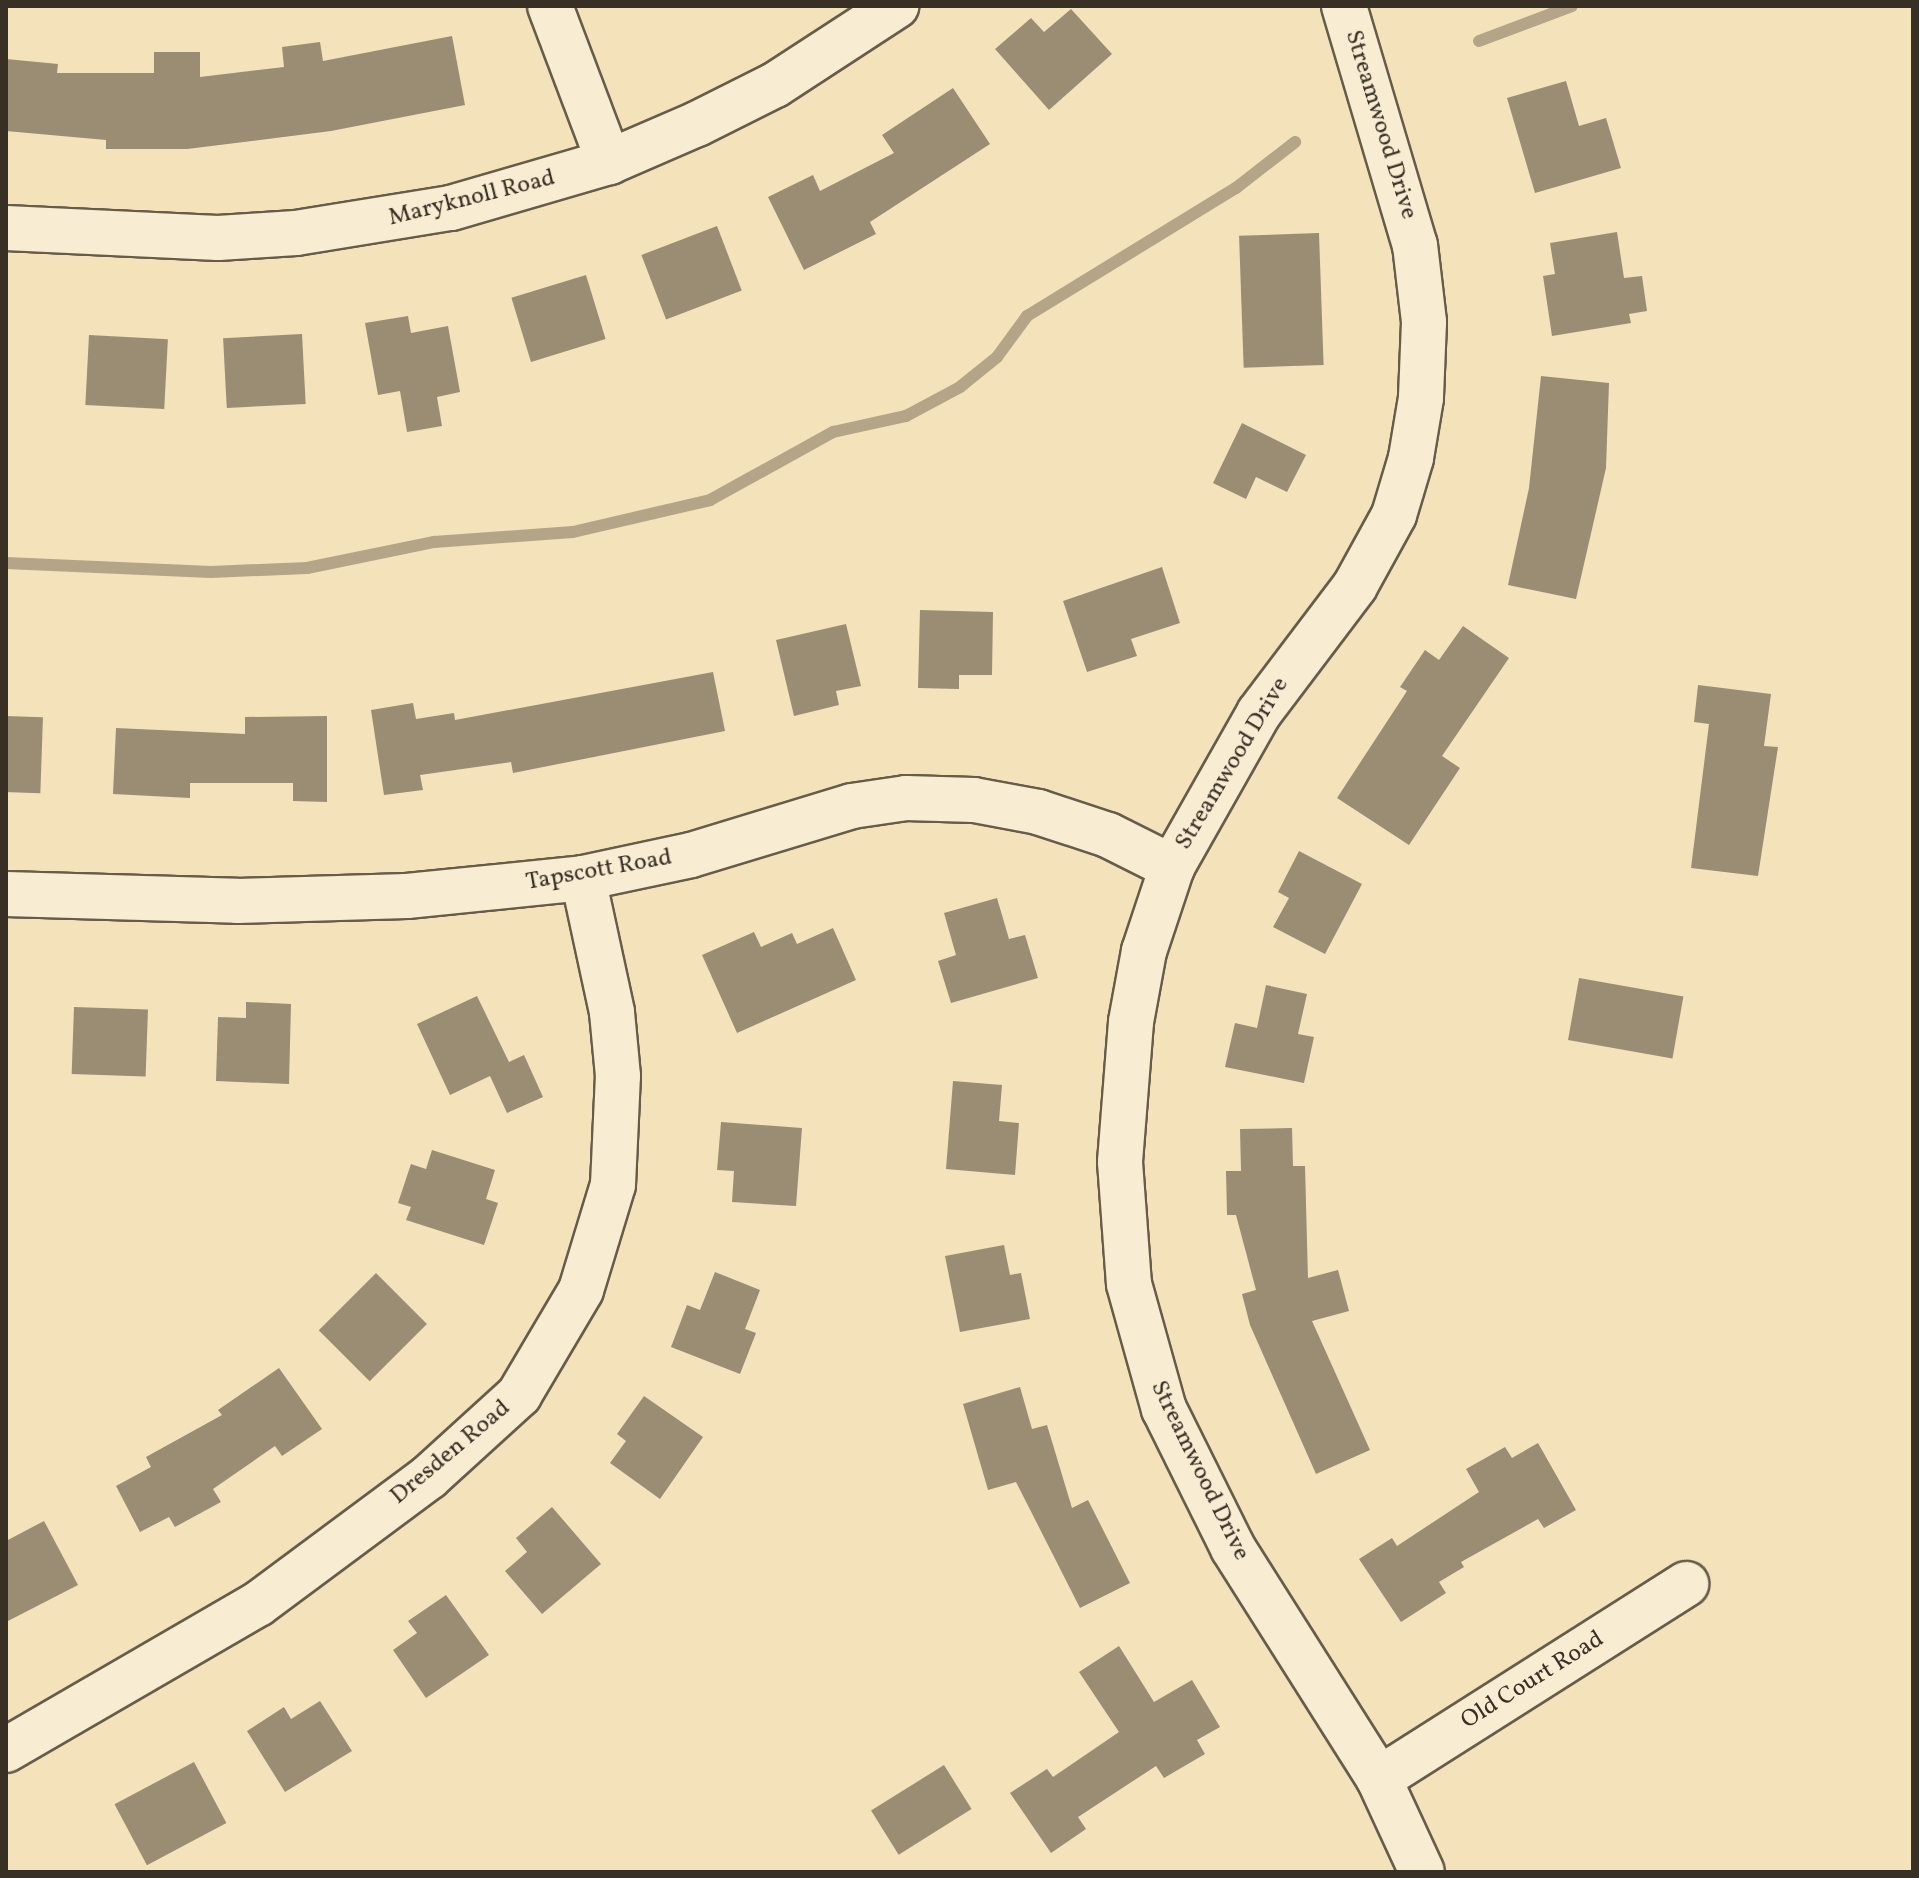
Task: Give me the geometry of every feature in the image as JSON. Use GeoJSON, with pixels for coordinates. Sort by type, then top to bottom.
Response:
{"type":"FeatureCollection","features":[{"type":"Feature","properties":{"kind":"street"},"geometry":{"type":"LineString","coordinates":[[550,6],[609,162]]}},
{"type":"Feature","properties":{"kind":"street","name":"Maryknoll Road"},"geometry":{"type":"LineString","coordinates":[[6,228],[129,237],[296,233],[451,208],[609,162],[775,85],[896,6]]}},
{"type":"Feature","properties":{"kind":"street","name":"Streamwood Drive"},"geometry":{"type":"LineString","coordinates":[[1344,6],[1415,245],[1424,322],[1421,398],[1411,458],[1394,515],[1355,586],[1259,713],[1172,867],[1144,951],[1122,1101],[1123,1227],[1143,1351],[1164,1409],[1233,1548],[1379,1779],[1422,1872]]}},
{"type":"Feature","properties":{"kind":"street","name":"Tapscott Road"},"geometry":{"type":"LineString","coordinates":[[6,894],[252,900],[407,896],[583,878],[691,855],[852,806],[906,798],[974,800],[1038,812],[1108,835],[1172,867]]}},
{"type":"Feature","properties":{"kind":"street","name":"Dresden Road"},"geometry":{"type":"LineString","coordinates":[[6,1750],[258,1604],[429,1477],[519,1395],[581,1290],[613,1185],[618,1076],[612,1012],[583,878]]}},
{"type":"Feature","properties":{"kind":"street","name":"Old Court Road"},"geometry":{"type":"LineString","coordinates":[[1379,1779],[1686,1584]]}},
{"type":"Feature","properties":{"kind":"building"},"geometry":{"type":"Polygon","coordinates":[[[1071,9],[1112,54],[1049,110],[995,49],[1031,18],[1044,32],[1071,9]]]}},
{"type":"Feature","properties":{"kind":"building"},"geometry":{"type":"Polygon","coordinates":[[[452,36],[465,105],[331,131],[187,149],[106,149],[106,140],[6,131],[6,59],[58,64],[57,73],[154,73],[154,52],[200,52],[200,77],[284,67],[282,47],[320,42],[323,61],[452,36]]]}},
{"type":"Feature","properties":{"kind":"building"},"geometry":{"type":"Polygon","coordinates":[[[1566,81],[1579,126],[1606,118],[1621,168],[1535,193],[1507,98],[1566,81]]]}},
{"type":"Feature","properties":{"kind":"building"},"geometry":{"type":"Polygon","coordinates":[[[953,88],[990,144],[870,222],[876,234],[804,270],[768,197],[813,175],[820,191],[894,153],[882,135],[953,88]]]}},
{"type":"Feature","properties":{"kind":"building"},"geometry":{"type":"Polygon","coordinates":[[[717,226],[742,290],[666,319],[641,255],[717,226]]]}},
{"type":"Feature","properties":{"kind":"building"},"geometry":{"type":"Polygon","coordinates":[[[1617,232],[1624,278],[1642,276],[1647,311],[1629,314],[1631,323],[1552,336],[1543,276],[1555,274],[1550,243],[1617,232]]]}},
{"type":"Feature","properties":{"kind":"building"},"geometry":{"type":"Polygon","coordinates":[[[1319,233],[1324,365],[1244,368],[1239,236],[1319,233]]]}},
{"type":"Feature","properties":{"kind":"building"},"geometry":{"type":"Polygon","coordinates":[[[586,275],[606,339],[531,362],[511,298],[586,275]]]}},
{"type":"Feature","properties":{"kind":"building"},"geometry":{"type":"Polygon","coordinates":[[[408,316],[411,333],[448,326],[460,392],[437,397],[442,426],[407,432],[400,391],[378,395],[365,323],[408,316]]]}},
{"type":"Feature","properties":{"kind":"building"},"geometry":{"type":"Polygon","coordinates":[[[302,334],[306,404],[227,408],[223,338],[302,334]]]}},
{"type":"Feature","properties":{"kind":"building"},"geometry":{"type":"Polygon","coordinates":[[[89,335],[168,339],[164,409],[85,405],[89,335]]]}},
{"type":"Feature","properties":{"kind":"building"},"geometry":{"type":"Polygon","coordinates":[[[1541,376],[1609,383],[1606,468],[1576,599],[1508,585],[1529,488],[1541,376]]]}},
{"type":"Feature","properties":{"kind":"building"},"geometry":{"type":"Polygon","coordinates":[[[1242,423],[1306,455],[1287,492],[1256,477],[1246,499],[1213,483],[1242,423]]]}},
{"type":"Feature","properties":{"kind":"building"},"geometry":{"type":"Polygon","coordinates":[[[1162,567],[1180,623],[1131,639],[1137,656],[1087,672],[1063,601],[1162,567]]]}},
{"type":"Feature","properties":{"kind":"building"},"geometry":{"type":"Polygon","coordinates":[[[920,610],[993,612],[992,675],[959,675],[959,689],[918,688],[920,610]]]}},
{"type":"Feature","properties":{"kind":"building"},"geometry":{"type":"Polygon","coordinates":[[[846,624],[861,686],[836,691],[839,705],[794,716],[776,640],[846,624]]]}},
{"type":"Feature","properties":{"kind":"building"},"geometry":{"type":"Polygon","coordinates":[[[1463,626],[1509,658],[1442,756],[1460,768],[1409,845],[1337,798],[1407,691],[1400,687],[1425,650],[1439,660],[1463,626]]]}},
{"type":"Feature","properties":{"kind":"building"},"geometry":{"type":"Polygon","coordinates":[[[713,672],[725,731],[513,773],[511,762],[420,775],[423,790],[384,795],[371,710],[413,703],[416,719],[454,713],[455,720],[713,672]]]}},
{"type":"Feature","properties":{"kind":"building"},"geometry":{"type":"Polygon","coordinates":[[[1698,685],[1771,694],[1764,746],[1778,747],[1758,876],[1691,868],[1709,724],[1694,722],[1698,685]]]}},
{"type":"Feature","properties":{"kind":"building"},"geometry":{"type":"Polygon","coordinates":[[[6,716],[43,717],[40,793],[6,792],[6,716]]]}},
{"type":"Feature","properties":{"kind":"building"},"geometry":{"type":"Polygon","coordinates":[[[327,716],[327,802],[293,801],[293,783],[190,783],[190,798],[113,794],[116,728],[245,734],[245,717],[327,716]]]}},
{"type":"Feature","properties":{"kind":"building"},"geometry":{"type":"Polygon","coordinates":[[[1299,851],[1362,884],[1325,954],[1273,927],[1289,898],[1278,892],[1299,851]]]}},
{"type":"Feature","properties":{"kind":"building"},"geometry":{"type":"Polygon","coordinates":[[[997,898],[1009,939],[1025,935],[1038,978],[951,1003],[938,961],[956,955],[944,913],[997,898]]]}},
{"type":"Feature","properties":{"kind":"building"},"geometry":{"type":"Polygon","coordinates":[[[833,928],[856,980],[737,1033],[702,955],[754,932],[761,947],[792,933],[797,944],[833,928]]]}},
{"type":"Feature","properties":{"kind":"building"},"geometry":{"type":"Polygon","coordinates":[[[1579,978],[1683,996],[1672,1058],[1568,1040],[1579,978]]]}},
{"type":"Feature","properties":{"kind":"building"},"geometry":{"type":"Polygon","coordinates":[[[1266,985],[1307,994],[1298,1034],[1314,1037],[1304,1083],[1225,1067],[1235,1023],[1257,1028],[1266,985]]]}},
{"type":"Feature","properties":{"kind":"building"},"geometry":{"type":"Polygon","coordinates":[[[477,996],[509,1062],[524,1055],[543,1097],[507,1113],[490,1076],[450,1095],[417,1024],[477,996]]]}},
{"type":"Feature","properties":{"kind":"building"},"geometry":{"type":"Polygon","coordinates":[[[246,1002],[291,1004],[289,1084],[216,1081],[218,1017],[246,1018],[246,1002]]]}},
{"type":"Feature","properties":{"kind":"building"},"geometry":{"type":"Polygon","coordinates":[[[74,1007],[148,1010],[146,1077],[72,1074],[74,1007]]]}},
{"type":"Feature","properties":{"kind":"building"},"geometry":{"type":"Polygon","coordinates":[[[953,1081],[1002,1085],[999,1121],[1019,1123],[1015,1175],[946,1169],[953,1081]]]}},
{"type":"Feature","properties":{"kind":"building"},"geometry":{"type":"Polygon","coordinates":[[[721,1122],[802,1128],[796,1206],[732,1202],[734,1171],[717,1170],[721,1122]]]}},
{"type":"Feature","properties":{"kind":"building"},"geometry":{"type":"Polygon","coordinates":[[[1292,1128],[1293,1166],[1305,1166],[1308,1278],[1338,1270],[1349,1311],[1312,1321],[1370,1450],[1316,1474],[1250,1325],[1242,1294],[1256,1290],[1236,1215],[1227,1215],[1226,1171],[1241,1171],[1240,1129],[1292,1128]]]}},
{"type":"Feature","properties":{"kind":"building"},"geometry":{"type":"Polygon","coordinates":[[[432,1150],[495,1170],[486,1199],[498,1203],[484,1245],[406,1220],[411,1207],[398,1203],[411,1164],[426,1169],[432,1150]]]}},
{"type":"Feature","properties":{"kind":"building"},"geometry":{"type":"Polygon","coordinates":[[[1004,1245],[1010,1275],[1021,1273],[1030,1319],[960,1332],[945,1256],[1004,1245]]]}},
{"type":"Feature","properties":{"kind":"building"},"geometry":{"type":"Polygon","coordinates":[[[715,1272],[760,1290],[745,1329],[756,1333],[740,1374],[671,1347],[687,1305],[700,1310],[715,1272]]]}},
{"type":"Feature","properties":{"kind":"building"},"geometry":{"type":"Polygon","coordinates":[[[376,1273],[427,1324],[370,1381],[319,1330],[376,1273]]]}},
{"type":"Feature","properties":{"kind":"building"},"geometry":{"type":"Polygon","coordinates":[[[279,1368],[322,1429],[282,1456],[275,1446],[213,1489],[221,1502],[175,1527],[169,1517],[140,1532],[116,1486],[151,1467],[146,1457],[222,1415],[218,1410],[279,1368]]]}},
{"type":"Feature","properties":{"kind":"building"},"geometry":{"type":"Polygon","coordinates":[[[1020,1387],[1032,1429],[1047,1425],[1072,1508],[1088,1500],[1130,1583],[1080,1608],[1016,1482],[988,1490],[963,1404],[1020,1387]]]}},
{"type":"Feature","properties":{"kind":"building"},"geometry":{"type":"Polygon","coordinates":[[[644,1396],[703,1437],[660,1499],[610,1463],[626,1441],[617,1434],[644,1396]]]}},
{"type":"Feature","properties":{"kind":"building"},"geometry":{"type":"Polygon","coordinates":[[[1538,1443],[1576,1510],[1544,1528],[1538,1519],[1461,1562],[1464,1567],[1439,1582],[1446,1593],[1401,1622],[1359,1559],[1392,1538],[1397,1546],[1479,1492],[1466,1469],[1505,1447],[1512,1458],[1538,1443]]]}},
{"type":"Feature","properties":{"kind":"building"},"geometry":{"type":"Polygon","coordinates":[[[552,1507],[601,1564],[542,1614],[505,1571],[527,1552],[516,1538],[552,1507]]]}},
{"type":"Feature","properties":{"kind":"building"},"geometry":{"type":"Polygon","coordinates":[[[44,1521],[78,1585],[6,1622],[6,1541],[44,1521]]]}},
{"type":"Feature","properties":{"kind":"building"},"geometry":{"type":"Polygon","coordinates":[[[446,1595],[489,1655],[426,1698],[393,1650],[417,1633],[408,1621],[446,1595]]]}},
{"type":"Feature","properties":{"kind":"building"},"geometry":{"type":"Polygon","coordinates":[[[1119,1646],[1154,1702],[1192,1680],[1220,1727],[1197,1740],[1205,1754],[1164,1778],[1156,1766],[1078,1817],[1086,1829],[1051,1853],[1010,1793],[1047,1769],[1053,1777],[1119,1732],[1079,1672],[1119,1646]]]}},
{"type":"Feature","properties":{"kind":"building"},"geometry":{"type":"Polygon","coordinates":[[[320,1701],[352,1751],[285,1792],[247,1731],[284,1707],[291,1719],[320,1701]]]}},
{"type":"Feature","properties":{"kind":"building"},"geometry":{"type":"Polygon","coordinates":[[[194,1762],[226,1823],[147,1865],[115,1804],[194,1762]]]}},
{"type":"Feature","properties":{"kind":"building"},"geometry":{"type":"Polygon","coordinates":[[[944,1765],[972,1809],[899,1855],[871,1811],[944,1765]]]}},
{"type":"Feature","properties":{"kind":"waterway"},"geometry":{"type":"LineString","coordinates":[[1479,41],[1572,6]]}},
{"type":"Feature","properties":{"kind":"waterway"},"geometry":{"type":"LineString","coordinates":[[6,563],[211,572],[307,568],[434,542],[573,532],[710,500],[833,432],[906,416],[960,387],[997,357],[1027,316],[1236,188],[1295,142]]}}]}
